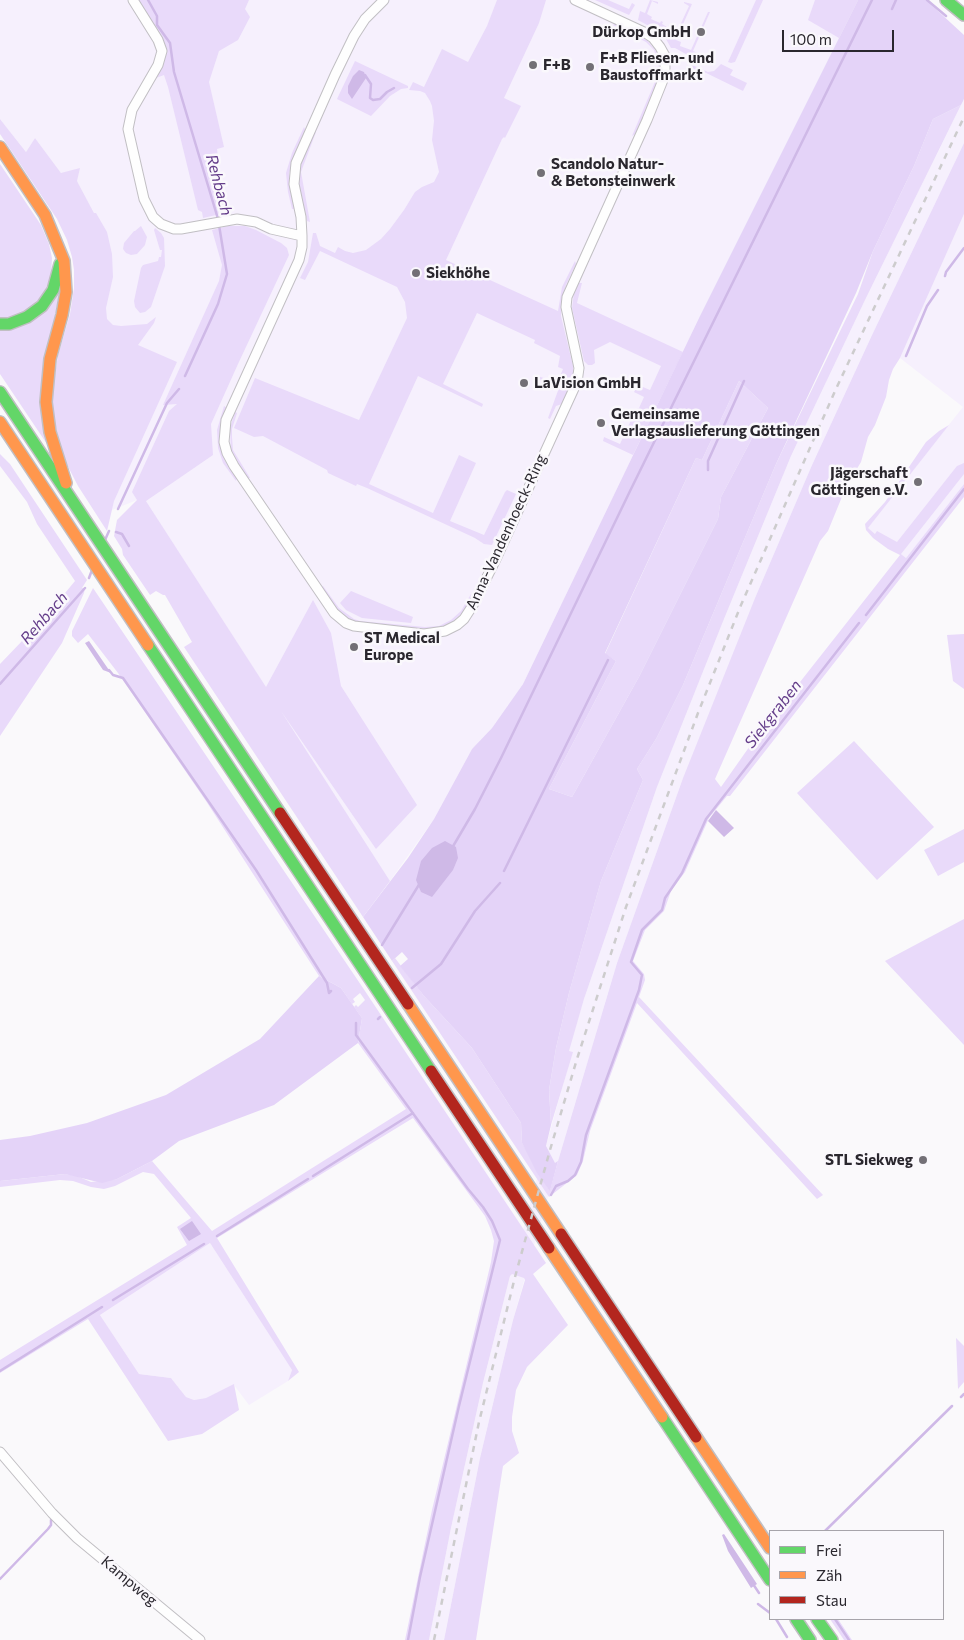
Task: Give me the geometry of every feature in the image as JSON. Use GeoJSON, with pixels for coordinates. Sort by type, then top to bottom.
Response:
{"type":"FeatureCollection","features":[{"type":"Feature","properties":{"kind":"main road"},"geometry":{"type":"LineString","coordinates":[[946,0],[964,15]]}},
{"type":"Feature","properties":{"kind":"main road"},"geometry":{"type":"LineString","coordinates":[[0,148],[53,231],[65,267],[66,292],[48,370],[46,402],[50,432],[71,499]]}},
{"type":"Feature","properties":{"kind":"main road"},"geometry":{"type":"LineString","coordinates":[[0,324],[9,324],[27,317],[42,306],[48,298],[59,272],[60,250]]}},
{"type":"Feature","properties":{"kind":"main road"},"geometry":{"type":"LineString","coordinates":[[0,392],[769,1546]]}},
{"type":"Feature","properties":{"kind":"main road"},"geometry":{"type":"LineString","coordinates":[[0,422],[769,1578]]}},
{"type":"Feature","properties":{"kind":"main road"},"geometry":{"type":"LineString","coordinates":[[0,442],[24,458]]}},
{"type":"Feature","properties":{"kind":"main road"},"geometry":{"type":"LineString","coordinates":[[797,1620],[810,1640]]}},
{"type":"Feature","properties":{"kind":"main road"},"geometry":{"type":"LineString","coordinates":[[819,1620],[832,1640]]}},
{"type":"Feature","properties":{"kind":"street"},"geometry":{"type":"LineString","coordinates":[[133,0],[158,40],[162,51],[160,59],[128,119],[129,138],[146,206],[156,220],[174,229],[227,220],[247,220],[271,229],[302,236]]}},
{"type":"Feature","properties":{"kind":"street","name":"Anna-Vandenhoeck-Ring"},"geometry":{"type":"LineString","coordinates":[[384,0],[365,19],[354,36],[296,163],[294,184],[301,217],[302,236],[299,260],[226,420],[224,442],[234,466],[326,603],[338,617],[354,626],[424,634],[445,631],[464,618],[473,605],[496,559],[576,382],[579,368],[566,307],[567,297],[647,120],[665,75],[665,56],[653,38],[575,0]]}},
{"type":"Feature","properties":{"kind":"street","name":"Kampweg"},"geometry":{"type":"LineString","coordinates":[[0,1452],[77,1538],[200,1640]]}},
{"type":"Feature","properties":{"kind":"shaded area"},"geometry":{"type":"Polygon","coordinates":[[[0,0],[858,0],[699,318],[523,684],[492,728],[472,749],[434,819],[390,881],[146,501],[137,500],[112,510],[94,213],[77,181],[61,173],[35,138],[26,152],[0,119],[0,0]]]}},
{"type":"Feature","properties":{"kind":"shaded area"},"geometry":{"type":"Polygon","coordinates":[[[139,0],[249,0],[245,9],[250,17],[238,40],[219,51],[209,82],[224,147],[217,149],[225,213],[203,218],[202,212],[198,210],[168,87],[164,75],[156,78],[166,52],[139,0]]]}},
{"type":"Feature","properties":{"kind":"shaded area"},"geometry":{"type":"Polygon","coordinates":[[[497,0],[546,0],[539,23],[504,98],[521,106],[505,138],[502,139],[446,260],[558,311],[562,287],[575,261],[576,264],[566,285],[561,304],[561,316],[573,366],[573,378],[562,404],[556,406],[550,419],[548,418],[559,388],[537,378],[538,376],[557,383],[563,369],[558,367],[560,356],[534,343],[535,340],[477,313],[443,384],[483,404],[482,407],[418,376],[369,484],[433,513],[459,455],[476,463],[450,521],[484,535],[505,492],[507,490],[516,494],[492,545],[484,544],[475,538],[367,488],[357,484],[356,486],[328,473],[327,470],[263,436],[254,437],[234,428],[255,378],[359,420],[407,318],[405,302],[397,287],[320,251],[305,280],[300,278],[308,262],[313,233],[316,233],[320,246],[335,253],[338,247],[353,253],[366,250],[381,239],[390,229],[415,192],[434,182],[439,172],[432,140],[434,121],[432,106],[425,93],[409,90],[413,82],[424,87],[442,49],[468,62],[487,26],[497,0]]]}},
{"type":"Feature","properties":{"kind":"shaded area"},"geometry":{"type":"Polygon","coordinates":[[[595,0],[608,0],[629,9],[632,3],[635,5],[629,15],[595,0]]]}},
{"type":"Feature","properties":{"kind":"shaded area"},"geometry":{"type":"Polygon","coordinates":[[[650,0],[658,2],[658,4],[652,1],[647,14],[652,17],[651,19],[660,23],[661,21],[663,22],[662,24],[667,27],[666,29],[676,34],[689,6],[684,2],[692,4],[676,40],[681,42],[680,46],[691,50],[708,12],[710,12],[693,51],[713,61],[702,63],[675,48],[671,48],[658,31],[638,20],[640,11],[645,13],[650,0]]]}},
{"type":"Feature","properties":{"kind":"shaded area"},"geometry":{"type":"Polygon","coordinates":[[[756,0],[763,0],[735,62],[728,62],[756,0]]]}},
{"type":"Feature","properties":{"kind":"shaded area"},"geometry":{"type":"Polygon","coordinates":[[[815,0],[858,0],[839,38],[808,20],[815,0]]]}},
{"type":"Feature","properties":{"kind":"shaded area"},"geometry":{"type":"Polygon","coordinates":[[[858,0],[926,0],[964,35],[964,99],[961,105],[933,119],[914,166],[776,464],[683,685],[656,739],[637,769],[643,780],[601,881],[569,993],[556,1048],[549,1090],[551,1125],[546,1146],[555,1163],[558,1161],[550,1191],[537,1173],[522,1143],[521,1123],[472,1048],[424,996],[400,966],[408,959],[402,952],[392,961],[363,917],[408,858],[434,819],[472,749],[492,728],[523,684],[699,318],[858,0]],[[739,381],[702,460],[696,458],[605,653],[616,661],[549,789],[572,797],[640,675],[718,519],[721,497],[768,408],[739,381]]]}},
{"type":"Feature","properties":{"kind":"shaded area"},"geometry":{"type":"Polygon","coordinates":[[[615,23],[647,40],[658,54],[661,65],[657,84],[637,133],[632,136],[657,77],[658,62],[654,50],[646,42],[613,25],[615,23]]]}},
{"type":"Feature","properties":{"kind":"shaded area"},"geometry":{"type":"Polygon","coordinates":[[[355,61],[408,86],[408,88],[401,89],[390,96],[371,116],[337,99],[355,61]]]}},
{"type":"Feature","properties":{"kind":"shaded area"},"geometry":{"type":"Polygon","coordinates":[[[721,64],[733,70],[730,75],[747,83],[743,91],[698,69],[696,71],[691,66],[708,72],[714,71],[721,64]]]}},
{"type":"Feature","properties":{"kind":"shaded area"},"geometry":{"type":"Polygon","coordinates":[[[359,70],[364,72],[366,78],[352,99],[348,93],[348,86],[353,76],[359,70]]]}},
{"type":"Feature","properties":{"kind":"shaded area"},"geometry":{"type":"Polygon","coordinates":[[[964,99],[964,143],[812,465],[755,598],[683,778],[617,963],[513,1320],[480,1458],[444,1640],[429,1640],[451,1528],[483,1383],[510,1276],[572,1052],[568,1051],[657,787],[791,456],[964,99]]]}},
{"type":"Feature","properties":{"kind":"shaded area"},"geometry":{"type":"Polygon","coordinates":[[[961,105],[791,456],[724,619],[657,787],[584,999],[569,1051],[573,1052],[551,1125],[549,1090],[556,1048],[569,993],[601,881],[643,780],[637,769],[656,739],[683,685],[776,464],[858,294],[873,251],[914,166],[933,119],[961,105]]]}},
{"type":"Feature","properties":{"kind":"shaded area"},"geometry":{"type":"Polygon","coordinates":[[[0,119],[26,152],[35,138],[61,173],[80,168],[77,181],[94,213],[96,213],[107,232],[112,254],[113,277],[106,308],[107,319],[113,325],[121,326],[147,324],[156,317],[154,323],[138,345],[177,362],[114,501],[107,531],[78,486],[61,453],[51,401],[58,355],[70,314],[74,288],[72,257],[67,240],[57,219],[0,134],[0,119]]]}},
{"type":"Feature","properties":{"kind":"shaded area"},"geometry":{"type":"Polygon","coordinates":[[[304,127],[306,131],[295,153],[289,174],[295,209],[292,209],[286,173],[292,153],[304,127]]]}},
{"type":"Feature","properties":{"kind":"shaded area"},"geometry":{"type":"Polygon","coordinates":[[[316,132],[301,172],[310,222],[307,221],[298,180],[300,163],[313,133],[316,132]]]}},
{"type":"Feature","properties":{"kind":"shaded area"},"geometry":{"type":"Polygon","coordinates":[[[964,143],[964,214],[900,358],[893,369],[886,397],[868,437],[861,462],[846,487],[828,531],[820,541],[715,779],[721,787],[752,743],[900,555],[873,538],[866,530],[865,524],[885,502],[926,442],[949,425],[868,528],[875,534],[877,531],[897,542],[957,466],[964,463],[964,474],[901,554],[906,558],[964,484],[964,497],[730,796],[727,796],[709,818],[685,872],[671,891],[664,911],[645,930],[633,961],[644,974],[645,980],[639,997],[823,1195],[817,1199],[637,1003],[590,1131],[583,1161],[577,1175],[549,1197],[392,961],[395,958],[424,996],[472,1048],[521,1123],[522,1143],[550,1190],[617,963],[683,778],[755,598],[812,465],[964,143]]]}},
{"type":"Feature","properties":{"kind":"shaded area"},"geometry":{"type":"Polygon","coordinates":[[[0,164],[41,225],[49,244],[52,258],[51,277],[43,295],[27,311],[0,320],[0,164]]]}},
{"type":"Feature","properties":{"kind":"shaded area"},"geometry":{"type":"Polygon","coordinates":[[[964,214],[964,484],[906,558],[867,528],[963,407],[900,358],[964,214]]]}},
{"type":"Feature","properties":{"kind":"shaded area"},"geometry":{"type":"Polygon","coordinates":[[[141,226],[147,237],[145,245],[137,254],[131,255],[126,253],[123,249],[124,243],[141,226]]]}},
{"type":"Feature","properties":{"kind":"shaded area"},"geometry":{"type":"Polygon","coordinates":[[[228,226],[245,226],[256,230],[281,243],[287,248],[289,255],[211,424],[213,455],[146,501],[266,687],[313,600],[331,633],[341,686],[417,805],[376,849],[281,711],[390,881],[363,917],[184,647],[192,642],[165,595],[156,591],[150,595],[123,555],[122,549],[114,536],[117,520],[137,500],[132,492],[169,411],[177,404],[163,405],[219,281],[222,265],[212,230],[228,226]]]}},
{"type":"Feature","properties":{"kind":"shaded area"},"geometry":{"type":"Polygon","coordinates":[[[155,228],[164,238],[165,266],[151,307],[145,312],[140,313],[135,307],[134,301],[141,268],[143,265],[158,261],[159,257],[161,257],[162,250],[160,250],[155,228]]]}},
{"type":"Feature","properties":{"kind":"shaded area"},"geometry":{"type":"Polygon","coordinates":[[[64,265],[48,357],[55,456],[0,374],[0,328],[26,322],[64,265]]]}},
{"type":"Feature","properties":{"kind":"shaded area"},"geometry":{"type":"Polygon","coordinates":[[[577,283],[582,283],[577,303],[683,352],[633,455],[603,441],[604,437],[620,444],[644,397],[634,392],[638,385],[650,390],[661,366],[610,342],[594,350],[595,363],[588,365],[584,361],[572,308],[577,283]]]}},
{"type":"Feature","properties":{"kind":"shaded area"},"geometry":{"type":"Polygon","coordinates":[[[739,381],[768,408],[721,497],[718,519],[640,675],[572,797],[549,789],[616,661],[605,654],[696,458],[702,460],[739,381]]]}},
{"type":"Feature","properties":{"kind":"shaded area"},"geometry":{"type":"Polygon","coordinates":[[[224,406],[227,408],[220,431],[221,447],[226,462],[237,477],[236,481],[223,463],[218,448],[217,430],[224,406]]]}},
{"type":"Feature","properties":{"kind":"shaded area"},"geometry":{"type":"Polygon","coordinates":[[[235,412],[237,413],[232,429],[233,450],[250,478],[247,478],[231,452],[230,428],[235,412]]]}},
{"type":"Feature","properties":{"kind":"shaded area"},"geometry":{"type":"Polygon","coordinates":[[[0,454],[10,464],[87,580],[82,588],[85,588],[84,593],[62,643],[0,736],[0,664],[46,616],[75,581],[37,524],[27,502],[0,466],[0,454]]]}},
{"type":"Feature","properties":{"kind":"shaded area"},"geometry":{"type":"Polygon","coordinates":[[[323,586],[339,608],[354,619],[425,627],[439,626],[451,620],[461,611],[471,594],[472,598],[463,613],[451,623],[444,627],[426,630],[356,622],[347,618],[336,609],[320,588],[323,586]]]}},
{"type":"Feature","properties":{"kind":"shaded area"},"geometry":{"type":"Polygon","coordinates":[[[93,588],[546,1263],[533,1274],[568,1325],[527,1367],[516,1390],[512,1431],[519,1453],[503,1466],[476,1640],[444,1640],[480,1458],[513,1320],[525,1280],[512,1274],[510,1276],[483,1383],[451,1528],[429,1640],[405,1640],[432,1510],[491,1262],[494,1241],[485,1216],[413,1118],[217,1238],[299,1372],[288,1381],[292,1370],[210,1243],[100,1315],[139,1374],[171,1378],[186,1397],[194,1400],[206,1398],[234,1384],[239,1410],[202,1434],[168,1441],[88,1319],[0,1373],[0,1360],[187,1245],[177,1227],[191,1218],[154,1174],[143,1172],[115,1186],[104,1189],[73,1181],[60,1180],[0,1187],[0,1181],[65,1174],[77,1176],[91,1182],[117,1179],[152,1161],[212,1231],[406,1109],[358,1043],[362,1018],[354,1007],[356,1005],[358,1007],[365,1000],[360,993],[353,999],[355,1002],[352,1004],[341,988],[319,976],[206,801],[118,673],[88,634],[78,643],[72,636],[72,631],[93,588]]]}},
{"type":"Feature","properties":{"kind":"shaded area"},"geometry":{"type":"Polygon","coordinates":[[[351,591],[413,617],[411,623],[362,618],[346,610],[340,603],[351,591]]]}},
{"type":"Feature","properties":{"kind":"shaded area"},"geometry":{"type":"Polygon","coordinates":[[[964,634],[964,689],[953,681],[947,635],[964,634]]]}},
{"type":"Feature","properties":{"kind":"shaded area"},"geometry":{"type":"Polygon","coordinates":[[[89,641],[111,673],[103,670],[85,643],[89,641]]]}},
{"type":"Feature","properties":{"kind":"shaded area"},"geometry":{"type":"Polygon","coordinates":[[[854,741],[934,827],[877,880],[797,793],[854,741]]]}},
{"type":"Feature","properties":{"kind":"shaded area"},"geometry":{"type":"Polygon","coordinates":[[[716,810],[734,828],[724,837],[708,821],[716,810]]]}},
{"type":"Feature","properties":{"kind":"shaded area"},"geometry":{"type":"Polygon","coordinates":[[[964,829],[964,862],[938,876],[924,850],[964,829]]]}},
{"type":"Feature","properties":{"kind":"shaded area"},"geometry":{"type":"Polygon","coordinates":[[[445,841],[456,847],[458,858],[453,870],[432,897],[421,892],[416,880],[421,861],[432,848],[445,841]]]}},
{"type":"Feature","properties":{"kind":"shaded area"},"geometry":{"type":"Polygon","coordinates":[[[964,919],[964,1045],[885,961],[964,919]]]}},
{"type":"Feature","properties":{"kind":"shaded area"},"geometry":{"type":"Polygon","coordinates":[[[319,976],[341,988],[362,1018],[358,1043],[274,1105],[179,1141],[152,1161],[117,1179],[102,1183],[65,1174],[0,1181],[0,1140],[30,1136],[87,1123],[166,1095],[260,1039],[319,976]]]}},
{"type":"Feature","properties":{"kind":"shaded area"},"geometry":{"type":"Polygon","coordinates":[[[192,1221],[201,1234],[189,1241],[180,1229],[192,1221]]]}},
{"type":"Feature","properties":{"kind":"shaded area"},"geometry":{"type":"Polygon","coordinates":[[[210,1243],[292,1370],[288,1381],[249,1405],[234,1385],[206,1398],[194,1400],[186,1397],[171,1378],[139,1374],[100,1315],[210,1243]]]}},
{"type":"Feature","properties":{"kind":"shaded area"},"geometry":{"type":"Polygon","coordinates":[[[956,1338],[964,1346],[964,1382],[958,1389],[956,1338]]]}},
{"type":"Feature","properties":{"kind":"shaded area"},"geometry":{"type":"Polygon","coordinates":[[[724,1534],[757,1584],[751,1588],[728,1551],[722,1535],[724,1534]]]}},
{"type":"Feature","properties":{"kind":"shaded area"},"geometry":{"type":"Polygon","coordinates":[[[831,1620],[839,1620],[852,1640],[844,1640],[831,1620]]]}},
{"type":"Feature","properties":{"kind":"waterway","name":"Rehbach"},"geometry":{"type":"LineString","coordinates":[[148,0],[157,16],[157,25],[170,43],[174,72],[218,219]]}},
{"type":"Feature","properties":{"kind":"waterway"},"geometry":{"type":"LineString","coordinates":[[452,848],[475,809],[501,758],[872,0]]}},
{"type":"Feature","properties":{"kind":"waterway"},"geometry":{"type":"LineString","coordinates":[[892,9],[896,0]]}},
{"type":"Feature","properties":{"kind":"waterway"},"geometry":{"type":"LineString","coordinates":[[927,0],[946,16]]}},
{"type":"Feature","properties":{"kind":"waterway"},"geometry":{"type":"LineString","coordinates":[[365,75],[371,84],[370,98],[373,100],[380,99],[394,88]]}},
{"type":"Feature","properties":{"kind":"waterway","name":"Rehbach"},"geometry":{"type":"LineString","coordinates":[[185,376],[218,304],[227,274],[219,225]]}},
{"type":"Feature","properties":{"kind":"waterway"},"geometry":{"type":"LineString","coordinates":[[945,276],[964,248]]}},
{"type":"Feature","properties":{"kind":"waterway"},"geometry":{"type":"LineString","coordinates":[[906,356],[927,306],[938,290]]}},
{"type":"Feature","properties":{"kind":"waterway"},"geometry":{"type":"LineString","coordinates":[[708,470],[708,461],[744,381]]}},
{"type":"Feature","properties":{"kind":"waterway","name":"Rehbach"},"geometry":{"type":"LineString","coordinates":[[118,509],[167,403],[179,389]]}},
{"type":"Feature","properties":{"kind":"waterway","name":"Siekgraben"},"geometry":{"type":"LineString","coordinates":[[866,615],[964,489]]}},
{"type":"Feature","properties":{"kind":"waterway","name":"Rehbach"},"geometry":{"type":"LineString","coordinates":[[105,540],[109,531]]}},
{"type":"Feature","properties":{"kind":"waterway"},"geometry":{"type":"LineString","coordinates":[[116,532],[122,534],[129,546]]}},
{"type":"Feature","properties":{"kind":"waterway","name":"Rehbach"},"geometry":{"type":"LineString","coordinates":[[89,578],[92,570]]}},
{"type":"Feature","properties":{"kind":"waterway","name":"Rehbach"},"geometry":{"type":"LineString","coordinates":[[0,684],[85,588]]}},
{"type":"Feature","properties":{"kind":"waterway"},"geometry":{"type":"LineString","coordinates":[[551,1195],[556,1186],[568,1181],[575,1175],[581,1162],[586,1135],[639,990],[642,975],[631,962],[642,930],[662,910],[665,898],[682,873],[706,819],[859,623]]}},
{"type":"Feature","properties":{"kind":"waterway"},"geometry":{"type":"LineString","coordinates":[[504,871],[608,660]]}},
{"type":"Feature","properties":{"kind":"waterway"},"geometry":{"type":"LineString","coordinates":[[109,670],[113,675],[123,678],[256,870],[327,983],[329,993],[331,991]]}},
{"type":"Feature","properties":{"kind":"waterway"},"geometry":{"type":"LineString","coordinates":[[382,945],[420,883]]}},
{"type":"Feature","properties":{"kind":"waterway"},"geometry":{"type":"LineString","coordinates":[[412,988],[441,964],[475,911],[500,883]]}},
{"type":"Feature","properties":{"kind":"waterway"},"geometry":{"type":"LineString","coordinates":[[356,1023],[356,1035],[483,1207],[492,1221],[500,1240],[459,1406],[420,1577],[408,1640]]}},
{"type":"Feature","properties":{"kind":"waterway"},"geometry":{"type":"LineString","coordinates":[[313,1176],[413,1113]]}},
{"type":"Feature","properties":{"kind":"waterway"},"geometry":{"type":"LineString","coordinates":[[217,1236],[308,1179]]}},
{"type":"Feature","properties":{"kind":"waterway"},"geometry":{"type":"LineString","coordinates":[[113,1300],[204,1244]]}},
{"type":"Feature","properties":{"kind":"waterway"},"geometry":{"type":"LineString","coordinates":[[0,1371],[102,1307]]}},
{"type":"Feature","properties":{"kind":"waterway"},"geometry":{"type":"LineString","coordinates":[[961,1397],[964,1394]]}},
{"type":"Feature","properties":{"kind":"waterway"},"geometry":{"type":"LineString","coordinates":[[826,1530],[952,1406]]}},
{"type":"Feature","properties":{"kind":"waterway"},"geometry":{"type":"LineString","coordinates":[[0,1579],[48,1529],[51,1525],[51,1520]]}},
{"type":"Feature","properties":{"kind":"waterway"},"geometry":{"type":"LineString","coordinates":[[753,1584],[759,1593]]}},
{"type":"Feature","properties":{"kind":"waterway"},"geometry":{"type":"LineString","coordinates":[[758,1604],[769,1612]]}},
{"type":"Feature","properties":{"kind":"waterway"},"geometry":{"type":"LineString","coordinates":[[777,1620],[787,1637]]}},
{"type":"Feature","properties":{"kind":"waterway"},"geometry":{"type":"LineString","coordinates":[[836,1620],[849,1640]]}},
{"type":"Feature","properties":{"kind":"railway"},"geometry":{"type":"LineString","coordinates":[[434,1640],[479,1422],[515,1277],[577,1059],[626,907],[698,713],[741,605],[835,391],[964,117]]}},
{"type":"Feature","properties":{"kind":"traffic: fast"},"geometry":{"type":"LineString","coordinates":[[946,0],[964,15]]}},
{"type":"Feature","properties":{"kind":"traffic: fast"},"geometry":{"type":"LineString","coordinates":[[0,324],[9,324],[27,317],[42,306],[53,290],[60,264]]}},
{"type":"Feature","properties":{"kind":"traffic: fast"},"geometry":{"type":"LineString","coordinates":[[0,392],[280,813]]}},
{"type":"Feature","properties":{"kind":"traffic: fast"},"geometry":{"type":"LineString","coordinates":[[148,645],[431,1071]]}},
{"type":"Feature","properties":{"kind":"traffic: fast"},"geometry":{"type":"LineString","coordinates":[[662,1417],[769,1578]]}},
{"type":"Feature","properties":{"kind":"traffic: fast"},"geometry":{"type":"LineString","coordinates":[[797,1620],[810,1640]]}},
{"type":"Feature","properties":{"kind":"traffic: fast"},"geometry":{"type":"LineString","coordinates":[[818,1620],[832,1640]]}},
{"type":"Feature","properties":{"kind":"traffic: slow"},"geometry":{"type":"LineString","coordinates":[[0,147],[45,215],[64,261],[66,292],[50,359],[46,402],[50,432],[66,483]]}},
{"type":"Feature","properties":{"kind":"traffic: slow"},"geometry":{"type":"LineString","coordinates":[[0,422],[148,645]]}},
{"type":"Feature","properties":{"kind":"traffic: slow"},"geometry":{"type":"LineString","coordinates":[[408,1004],[561,1234]]}},
{"type":"Feature","properties":{"kind":"traffic: slow"},"geometry":{"type":"LineString","coordinates":[[549,1248],[662,1417]]}},
{"type":"Feature","properties":{"kind":"traffic: slow"},"geometry":{"type":"LineString","coordinates":[[696,1437],[769,1546]]}},
{"type":"Feature","properties":{"kind":"traffic: jam"},"geometry":{"type":"LineString","coordinates":[[280,813],[408,1004]]}},
{"type":"Feature","properties":{"kind":"traffic: jam"},"geometry":{"type":"LineString","coordinates":[[431,1071],[549,1248]]}},
{"type":"Feature","properties":{"kind":"traffic: jam"},"geometry":{"type":"LineString","coordinates":[[561,1234],[696,1437]]}},
{"type":"Feature","properties":{"kind":"place","name":"Dürkop GmbH"},"geometry":{"type":"Point","coordinates":[701,32]}},
{"type":"Feature","properties":{"kind":"place","name":"F+B"},"geometry":{"type":"Point","coordinates":[533,65]}},
{"type":"Feature","properties":{"kind":"place","name":"F+B Fliesen- und Baustoffmarkt"},"geometry":{"type":"Point","coordinates":[590,67]}},
{"type":"Feature","properties":{"kind":"place","name":"Scandolo Natur- & Betonsteinwerk"},"geometry":{"type":"Point","coordinates":[541,173]}},
{"type":"Feature","properties":{"kind":"place","name":"Siekhöhe"},"geometry":{"type":"Point","coordinates":[416,273]}},
{"type":"Feature","properties":{"kind":"place","name":"LaVision GmbH"},"geometry":{"type":"Point","coordinates":[524,383]}},
{"type":"Feature","properties":{"kind":"place","name":"Gemeinsame Verlagsauslieferung Göttingen"},"geometry":{"type":"Point","coordinates":[601,423]}},
{"type":"Feature","properties":{"kind":"place","name":"Jägerschaft Göttingen e.V."},"geometry":{"type":"Point","coordinates":[918,482]}},
{"type":"Feature","properties":{"kind":"place","name":"ST Medical Europe"},"geometry":{"type":"Point","coordinates":[354,647]}},
{"type":"Feature","properties":{"kind":"place","name":"STL Siekweg"},"geometry":{"type":"Point","coordinates":[923,1160]}}]}
